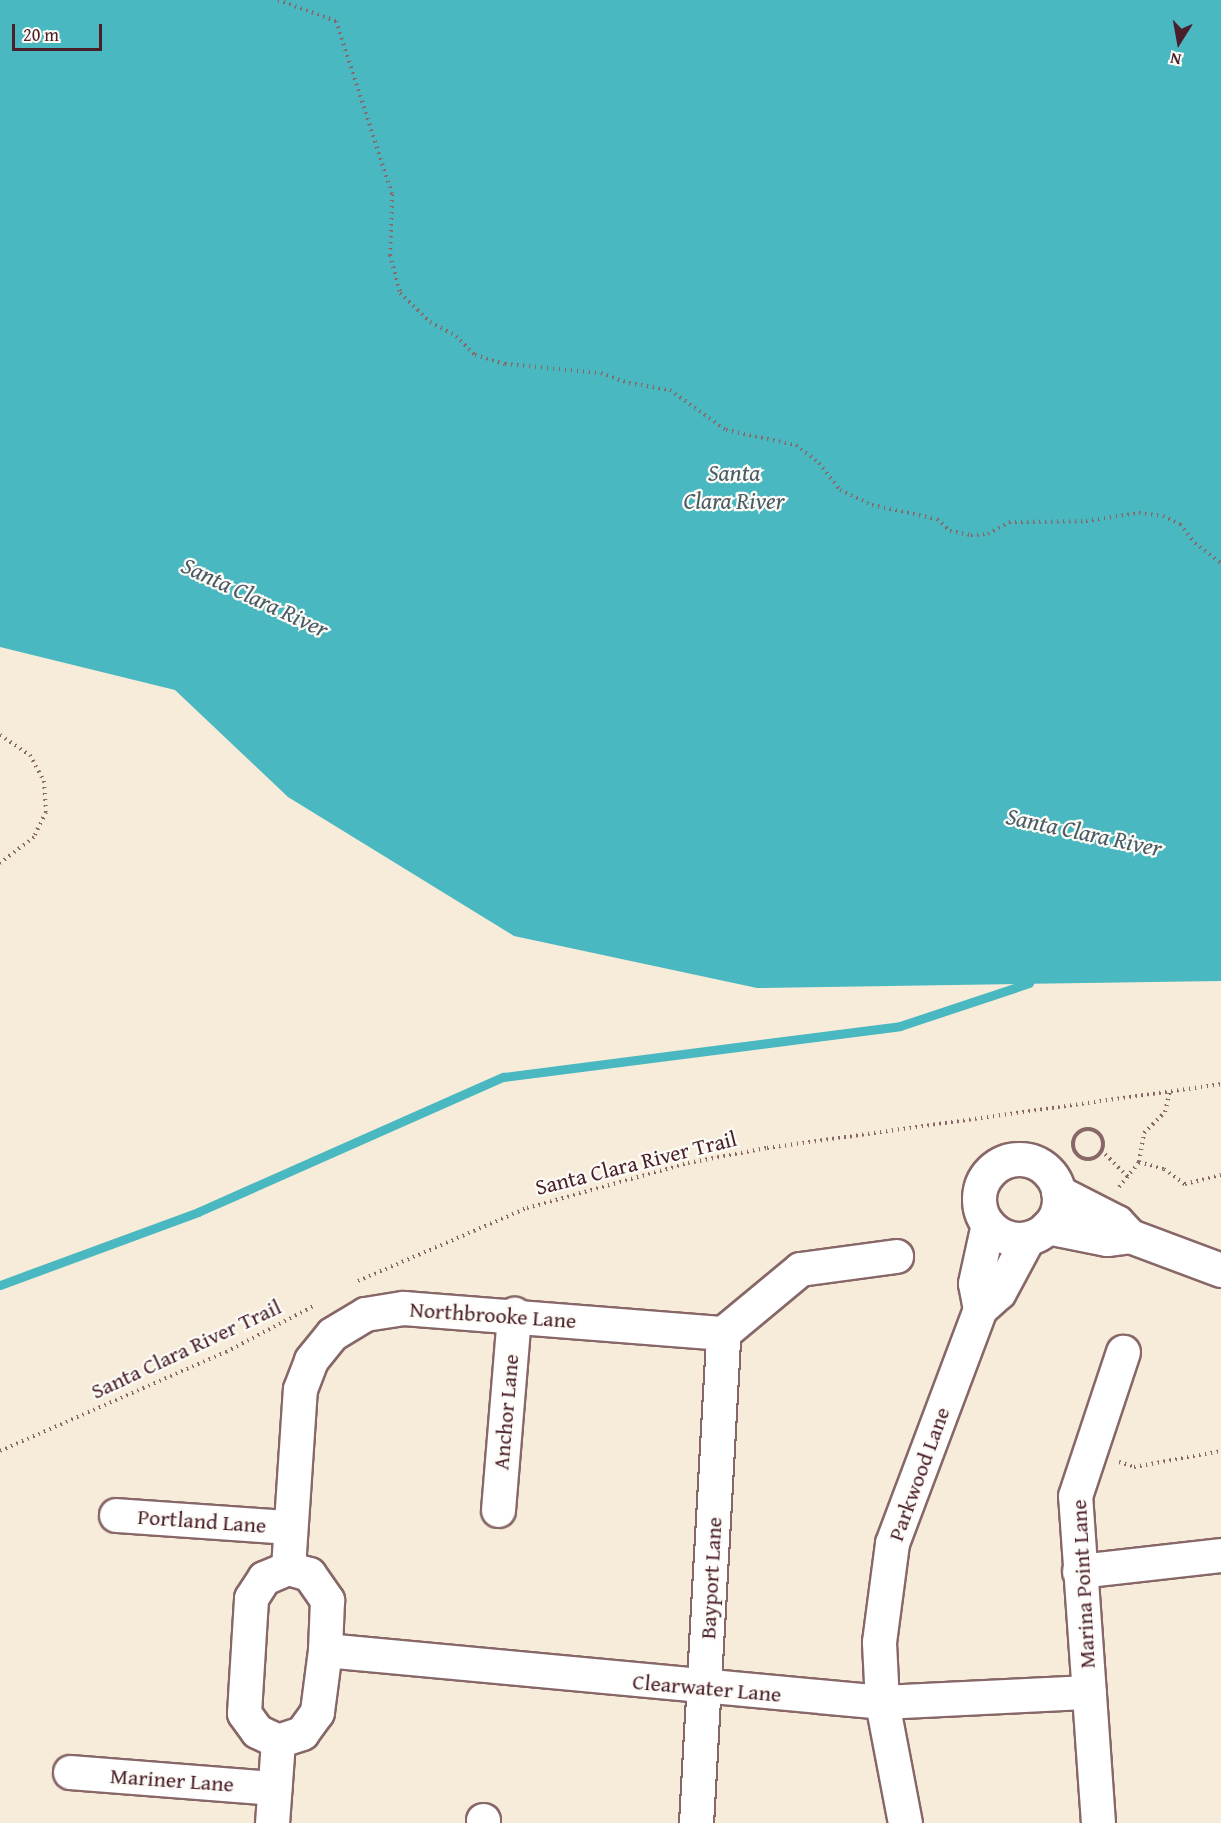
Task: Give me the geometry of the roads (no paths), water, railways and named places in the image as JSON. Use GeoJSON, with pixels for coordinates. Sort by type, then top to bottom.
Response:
{"type":"FeatureCollection","features":[{"type":"Feature","properties":{"kind":"street"},"geometry":{"type":"LineString","coordinates":[[1038,1232],[1055,1217],[1058,1192],[1054,1180],[1035,1162],[1009,1160],[997,1166],[981,1186],[979,1199],[988,1224],[1006,1237],[1038,1232],[1107,1239],[1130,1236]]}},
{"type":"Feature","properties":{"kind":"street"},"geometry":{"type":"LineString","coordinates":[[1058,1192],[1117,1222],[1130,1236],[1221,1270]]}},
{"type":"Feature","properties":{"kind":"street","name":"Parkwood Lane"},"geometry":{"type":"LineString","coordinates":[[980,1309],[975,1283],[988,1224]]}},
{"type":"Feature","properties":{"kind":"street","name":"Parkwood Lane"},"geometry":{"type":"LineString","coordinates":[[904,1823],[882,1702],[879,1642],[892,1543],[980,1309],[999,1292],[1038,1232]]}},
{"type":"Feature","properties":{"kind":"street"},"geometry":{"type":"LineString","coordinates":[[723,1333],[800,1269],[896,1256]]}},
{"type":"Feature","properties":{"kind":"street","name":"Northbrooke Lane"},"geometry":{"type":"LineString","coordinates":[[288,1568],[288,1527],[300,1389],[311,1360],[332,1335],[365,1314],[405,1308],[514,1314],[723,1333]]}},
{"type":"Feature","properties":{"kind":"street","name":"Anchor Lane"},"geometry":{"type":"LineString","coordinates":[[498,1510],[514,1314]]}},
{"type":"Feature","properties":{"kind":"street","name":"Bayport Lane"},"geometry":{"type":"LineString","coordinates":[[696,1823],[706,1688],[723,1333]]}},
{"type":"Feature","properties":{"kind":"street","name":"Marina Point Lane"},"geometry":{"type":"LineString","coordinates":[[1098,1823],[1075,1496],[1123,1352]]}},
{"type":"Feature","properties":{"kind":"street","name":"Portland Lane"},"geometry":{"type":"LineString","coordinates":[[116,1515],[288,1527]]}},
{"type":"Feature","properties":{"kind":"street"},"geometry":{"type":"LineString","coordinates":[[1079,1571],[1221,1555]]}},
{"type":"Feature","properties":{"kind":"street"},"geometry":{"type":"LineString","coordinates":[[288,1568],[309,1574],[327,1600],[325,1650],[317,1712],[302,1733],[278,1741],[257,1731],[244,1713],[251,1598],[264,1578],[288,1568]]}},
{"type":"Feature","properties":{"kind":"street","name":"Clearwater Lane"},"geometry":{"type":"LineString","coordinates":[[325,1650],[706,1688],[882,1702],[1089,1692]]}},
{"type":"Feature","properties":{"kind":"street"},"geometry":{"type":"LineString","coordinates":[[272,1823],[278,1741]]}},
{"type":"Feature","properties":{"kind":"street","name":"Mariner Lane"},"geometry":{"type":"LineString","coordinates":[[70,1772],[274,1788]]}},
{"type":"Feature","properties":{"kind":"water","name":"Santa Clara River"},"geometry":{"type":"Polygon","coordinates":[[[0,0],[1221,0],[1221,981],[757,988],[514,936],[288,797],[175,690],[0,647],[0,0]]]}},
{"type":"Feature","properties":{"kind":"waterway"},"geometry":{"type":"LineString","coordinates":[[0,1285],[198,1212],[503,1077],[900,1026],[1029,983]]}}]}
